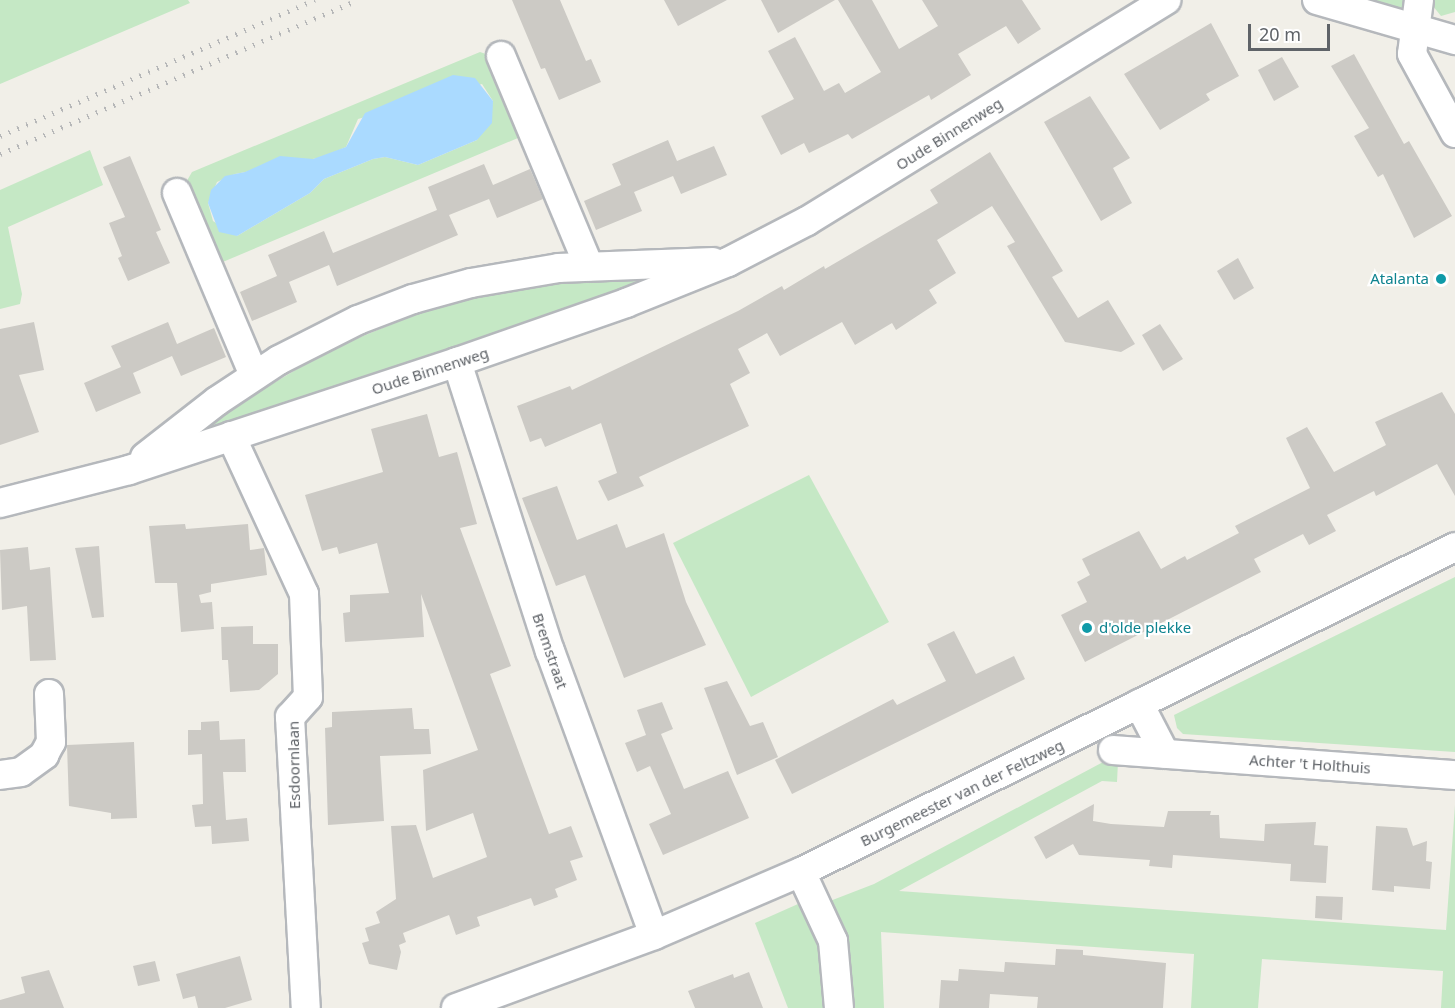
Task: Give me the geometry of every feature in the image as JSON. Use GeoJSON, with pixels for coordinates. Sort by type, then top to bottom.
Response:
{"type":"FeatureCollection","features":[{"type":"Feature","properties":{"kind":"street","name":"Oude Binnenweg"},"geometry":{"type":"LineString","coordinates":[[0,503],[129,470],[457,362],[626,303],[728,262],[807,221],[1166,0]]}},
{"type":"Feature","properties":{"kind":"street"},"geometry":{"type":"LineString","coordinates":[[1317,0],[1455,40]]}},
{"type":"Feature","properties":{"kind":"street"},"geometry":{"type":"LineString","coordinates":[[1419,0],[1414,60],[1455,133]]}},
{"type":"Feature","properties":{"kind":"street"},"geometry":{"type":"LineString","coordinates":[[501,56],[589,266]]}},
{"type":"Feature","properties":{"kind":"street"},"geometry":{"type":"LineString","coordinates":[[177,193],[254,375]]}},
{"type":"Feature","properties":{"kind":"street","name":"Oude Binnenweg"},"geometry":{"type":"LineString","coordinates":[[129,470],[254,375],[331,332],[413,299],[500,277],[589,266],[728,262]]}},
{"type":"Feature","properties":{"kind":"street","name":"Bremstraat"},"geometry":{"type":"LineString","coordinates":[[457,362],[550,651],[654,935]]}},
{"type":"Feature","properties":{"kind":"street","name":"Esdoornlaan"},"geometry":{"type":"LineString","coordinates":[[231,436],[304,594],[308,697],[290,717],[306,1008]]}},
{"type":"Feature","properties":{"kind":"street","name":"Burgemeester van der Feltzweg"},"geometry":{"type":"LineString","coordinates":[[456,1008],[654,935],[801,872],[1455,547]]}},
{"type":"Feature","properties":{"kind":"street"},"geometry":{"type":"LineString","coordinates":[[0,775],[21,772],[44,755],[51,742],[49,694]]}},
{"type":"Feature","properties":{"kind":"street"},"geometry":{"type":"LineString","coordinates":[[1139,704],[1165,754]]}},
{"type":"Feature","properties":{"kind":"street","name":"Achter 't Holthuis"},"geometry":{"type":"LineString","coordinates":[[1113,750],[1455,775]]}},
{"type":"Feature","properties":{"kind":"street"},"geometry":{"type":"LineString","coordinates":[[801,872],[832,941],[839,1008]]}},
{"type":"Feature","properties":{"kind":"green space"},"geometry":{"type":"Polygon","coordinates":[[[0,0],[188,0],[190,3],[0,84],[0,0]]]}},
{"type":"Feature","properties":{"kind":"green space"},"geometry":{"type":"Polygon","coordinates":[[[1350,0],[1411,0],[1410,15],[1350,0]]]}},
{"type":"Feature","properties":{"kind":"green space"},"geometry":{"type":"Polygon","coordinates":[[[1428,0],[1455,0],[1455,12],[1441,16],[1428,0]]]}},
{"type":"Feature","properties":{"kind":"green space"},"geometry":{"type":"Polygon","coordinates":[[[480,52],[489,55],[525,135],[218,264],[185,184],[192,172],[480,52]],[[482,84],[358,119],[346,147],[323,157],[235,174],[217,182],[208,203],[213,221],[237,236],[310,193],[324,179],[373,159],[385,157],[418,165],[477,140],[493,101],[482,84]]]}},
{"type":"Feature","properties":{"kind":"green space"},"geometry":{"type":"Polygon","coordinates":[[[90,150],[103,185],[8,227],[22,294],[20,304],[0,309],[0,190],[90,150]]]}},
{"type":"Feature","properties":{"kind":"green space"},"geometry":{"type":"Polygon","coordinates":[[[658,276],[602,301],[201,433],[198,428],[329,350],[431,308],[491,291],[574,280],[658,276]]]}},
{"type":"Feature","properties":{"kind":"green space"},"geometry":{"type":"Polygon","coordinates":[[[809,475],[889,622],[751,697],[673,543],[809,475]]]}},
{"type":"Feature","properties":{"kind":"green space"},"geometry":{"type":"Polygon","coordinates":[[[1455,577],[1455,752],[1183,734],[1177,728],[1174,715],[1455,577]]]}},
{"type":"Feature","properties":{"kind":"green space"},"geometry":{"type":"Polygon","coordinates":[[[1105,761],[1118,762],[1117,782],[1102,781],[899,891],[1446,930],[1455,805],[1455,1008],[1441,1008],[1443,971],[1262,959],[1258,1008],[1191,1008],[1194,954],[881,932],[884,1008],[850,1008],[830,901],[874,884],[1105,761]]]}},
{"type":"Feature","properties":{"kind":"green space"},"geometry":{"type":"Polygon","coordinates":[[[798,904],[805,910],[822,944],[827,1008],[788,1008],[755,923],[798,904]]]}},
{"type":"Feature","properties":{"kind":"water"},"geometry":{"type":"Polygon","coordinates":[[[453,75],[475,78],[493,101],[492,123],[477,140],[418,165],[385,157],[373,159],[324,179],[310,193],[237,236],[219,232],[208,203],[211,190],[225,176],[245,172],[280,156],[313,159],[346,147],[365,113],[453,75]]]}},
{"type":"Feature","properties":{"kind":"building"},"geometry":{"type":"Polygon","coordinates":[[[512,0],[560,0],[586,61],[591,59],[601,82],[559,100],[545,68],[541,69],[512,0]]]}},
{"type":"Feature","properties":{"kind":"building"},"geometry":{"type":"Polygon","coordinates":[[[664,0],[727,0],[678,26],[664,0]]]}},
{"type":"Feature","properties":{"kind":"building"},"geometry":{"type":"Polygon","coordinates":[[[761,0],[835,0],[778,33],[761,0]]]}},
{"type":"Feature","properties":{"kind":"building"},"geometry":{"type":"Polygon","coordinates":[[[838,0],[872,0],[899,49],[938,26],[922,0],[1022,0],[1041,29],[1018,44],[1006,26],[958,54],[971,75],[931,100],[929,95],[852,139],[848,134],[809,153],[804,143],[781,155],[761,116],[794,99],[768,51],[795,37],[824,91],[839,83],[845,93],[881,72],[838,0]]]}},
{"type":"Feature","properties":{"kind":"building"},"geometry":{"type":"Polygon","coordinates":[[[1211,23],[1239,76],[1206,94],[1210,100],[1160,130],[1124,74],[1211,23]]]}},
{"type":"Feature","properties":{"kind":"building"},"geometry":{"type":"Polygon","coordinates":[[[1354,54],[1404,144],[1409,141],[1452,216],[1414,238],[1383,174],[1378,177],[1354,136],[1369,128],[1331,66],[1354,54]]]}},
{"type":"Feature","properties":{"kind":"building"},"geometry":{"type":"Polygon","coordinates":[[[1282,57],[1299,87],[1274,101],[1258,70],[1282,57]]]}},
{"type":"Feature","properties":{"kind":"building"},"geometry":{"type":"Polygon","coordinates":[[[1090,96],[1130,158],[1113,168],[1132,203],[1101,221],[1044,122],[1090,96]]]}},
{"type":"Feature","properties":{"kind":"building"},"geometry":{"type":"Polygon","coordinates":[[[668,140],[677,161],[714,146],[727,175],[681,194],[673,176],[634,192],[642,211],[596,230],[584,201],[621,185],[612,164],[668,140]]]}},
{"type":"Feature","properties":{"kind":"building"},"geometry":{"type":"Polygon","coordinates":[[[990,152],[1063,271],[1052,277],[1078,318],[1108,300],[1135,344],[1121,352],[1065,342],[1007,246],[1015,242],[992,206],[937,240],[956,273],[929,290],[937,303],[896,330],[892,323],[855,345],[842,322],[780,356],[767,333],[738,349],[750,373],[730,384],[749,426],[639,477],[644,486],[608,501],[598,481],[617,473],[601,423],[545,447],[541,438],[530,442],[517,406],[570,386],[572,390],[738,311],[782,286],[784,290],[824,266],[825,269],[938,203],[930,190],[990,152]]]}},
{"type":"Feature","properties":{"kind":"building"},"geometry":{"type":"Polygon","coordinates":[[[130,156],[161,230],[156,232],[170,263],[128,281],[118,258],[122,256],[109,223],[125,217],[103,167],[130,156]]]}},
{"type":"Feature","properties":{"kind":"building"},"geometry":{"type":"Polygon","coordinates":[[[484,164],[493,185],[530,169],[543,199],[497,218],[489,199],[449,215],[458,235],[337,286],[329,265],[289,282],[297,302],[252,321],[240,292],[277,276],[268,255],[324,231],[333,253],[437,210],[428,187],[484,164]]]}},
{"type":"Feature","properties":{"kind":"building"},"geometry":{"type":"Polygon","coordinates":[[[1238,258],[1254,288],[1234,300],[1217,271],[1238,258]]]}},
{"type":"Feature","properties":{"kind":"building"},"geometry":{"type":"Polygon","coordinates":[[[34,322],[44,370],[19,375],[39,432],[0,445],[0,329],[34,322]]]}},
{"type":"Feature","properties":{"kind":"building"},"geometry":{"type":"Polygon","coordinates":[[[168,322],[177,344],[214,328],[226,357],[181,376],[172,356],[133,373],[141,393],[96,412],[84,383],[121,367],[111,346],[168,322]]]}},
{"type":"Feature","properties":{"kind":"building"},"geometry":{"type":"Polygon","coordinates":[[[1160,324],[1183,359],[1163,371],[1142,335],[1160,324]]]}},
{"type":"Feature","properties":{"kind":"building"},"geometry":{"type":"Polygon","coordinates":[[[1442,392],[1455,414],[1455,496],[1437,464],[1376,496],[1374,491],[1327,515],[1336,531],[1309,545],[1303,534],[1254,559],[1261,572],[1085,662],[1061,615],[1087,602],[1077,582],[1090,575],[1082,559],[1139,531],[1161,569],[1185,556],[1187,560],[1239,533],[1235,526],[1310,488],[1286,438],[1307,427],[1334,472],[1386,445],[1375,422],[1442,392]]]}},
{"type":"Feature","properties":{"kind":"building"},"geometry":{"type":"Polygon","coordinates":[[[427,414],[439,457],[457,452],[477,524],[460,528],[511,666],[490,674],[549,834],[571,826],[583,857],[570,861],[577,880],[555,889],[558,897],[534,906],[531,898],[477,917],[480,926],[456,935],[449,915],[403,933],[406,942],[399,945],[401,952],[397,970],[369,964],[362,943],[369,941],[365,928],[380,923],[376,912],[396,899],[391,826],[416,825],[433,878],[487,857],[473,813],[426,831],[423,770],[478,750],[421,594],[424,637],[345,642],[343,613],[350,612],[350,595],[389,593],[377,543],[339,554],[337,547],[322,551],[305,495],[383,472],[371,429],[427,414]]]}},
{"type":"Feature","properties":{"kind":"building"},"geometry":{"type":"Polygon","coordinates":[[[557,486],[577,540],[617,524],[626,548],[664,533],[686,602],[706,645],[624,678],[585,575],[556,586],[522,498],[557,486]]]}},
{"type":"Feature","properties":{"kind":"building"},"geometry":{"type":"Polygon","coordinates":[[[185,524],[186,529],[248,524],[250,550],[264,548],[267,575],[211,584],[211,592],[199,595],[201,603],[212,602],[214,629],[181,632],[177,583],[155,583],[149,526],[185,524]]]}},
{"type":"Feature","properties":{"kind":"building"},"geometry":{"type":"Polygon","coordinates":[[[99,546],[104,617],[92,618],[75,548],[99,546]]]}},
{"type":"Feature","properties":{"kind":"building"},"geometry":{"type":"Polygon","coordinates":[[[28,547],[30,570],[50,567],[56,660],[30,661],[27,606],[2,610],[0,550],[28,547]]]}},
{"type":"Feature","properties":{"kind":"building"},"geometry":{"type":"Polygon","coordinates":[[[253,626],[253,644],[278,644],[278,674],[259,690],[230,692],[228,660],[222,660],[221,627],[253,626]]]}},
{"type":"Feature","properties":{"kind":"building"},"geometry":{"type":"Polygon","coordinates":[[[954,631],[976,674],[1014,656],[1025,679],[792,794],[775,760],[893,699],[897,705],[946,681],[927,644],[954,631]]]}},
{"type":"Feature","properties":{"kind":"building"},"geometry":{"type":"Polygon","coordinates":[[[727,681],[750,726],[763,722],[778,757],[737,775],[704,688],[727,681]]]}},
{"type":"Feature","properties":{"kind":"building"},"geometry":{"type":"Polygon","coordinates":[[[662,702],[673,729],[661,734],[684,789],[728,771],[749,818],[663,855],[649,824],[671,814],[650,766],[637,772],[625,743],[646,735],[637,710],[662,702]]]}},
{"type":"Feature","properties":{"kind":"building"},"geometry":{"type":"Polygon","coordinates":[[[412,708],[414,729],[429,729],[431,754],[380,756],[384,821],[328,825],[325,728],[332,727],[332,712],[412,708]]]}},
{"type":"Feature","properties":{"kind":"building"},"geometry":{"type":"Polygon","coordinates":[[[219,721],[220,740],[245,739],[246,772],[223,772],[226,820],[247,818],[249,841],[212,844],[211,826],[195,827],[192,805],[203,804],[202,754],[188,755],[188,730],[201,730],[201,722],[219,721]]]}},
{"type":"Feature","properties":{"kind":"building"},"geometry":{"type":"Polygon","coordinates":[[[134,742],[137,818],[111,819],[111,813],[69,806],[67,745],[134,742]]]}},
{"type":"Feature","properties":{"kind":"building"},"geometry":{"type":"Polygon","coordinates":[[[1094,804],[1093,821],[1111,824],[1164,827],[1168,811],[1211,811],[1210,815],[1219,815],[1220,838],[1264,841],[1265,824],[1316,822],[1314,845],[1328,846],[1326,883],[1290,881],[1291,864],[1173,855],[1172,868],[1149,866],[1150,860],[1079,855],[1073,844],[1046,859],[1034,837],[1094,804]]]}},
{"type":"Feature","properties":{"kind":"building"},"geometry":{"type":"Polygon","coordinates":[[[1376,826],[1407,828],[1413,846],[1427,841],[1426,861],[1432,862],[1430,889],[1394,886],[1394,892],[1372,890],[1376,826]]]}},
{"type":"Feature","properties":{"kind":"building"},"geometry":{"type":"Polygon","coordinates":[[[1316,896],[1343,897],[1342,920],[1315,918],[1316,896]]]}},
{"type":"Feature","properties":{"kind":"building"},"geometry":{"type":"Polygon","coordinates":[[[1056,949],[1083,950],[1083,955],[1166,963],[1163,1008],[1037,1008],[1038,997],[990,994],[989,1008],[939,1008],[941,980],[958,981],[959,969],[1004,972],[1005,962],[1055,965],[1056,949]]]}},
{"type":"Feature","properties":{"kind":"building"},"geometry":{"type":"Polygon","coordinates":[[[240,956],[252,1000],[225,1008],[198,1008],[195,996],[183,999],[176,974],[240,956]]]}},
{"type":"Feature","properties":{"kind":"building"},"geometry":{"type":"Polygon","coordinates":[[[155,961],[160,981],[138,986],[133,966],[155,961]]]}},
{"type":"Feature","properties":{"kind":"building"},"geometry":{"type":"Polygon","coordinates":[[[49,970],[64,1008],[0,1008],[0,1000],[25,993],[21,977],[49,970]]]}},
{"type":"Feature","properties":{"kind":"building"},"geometry":{"type":"Polygon","coordinates":[[[749,972],[763,1008],[695,1008],[688,991],[733,974],[734,978],[749,972]]]}},
{"type":"Feature","properties":{"kind":"railway"},"geometry":{"type":"LineString","coordinates":[[0,136],[315,0]]}},
{"type":"Feature","properties":{"kind":"railway"},"geometry":{"type":"LineString","coordinates":[[0,154],[357,0]]}},
{"type":"Feature","properties":{"kind":"place","name":"Atalanta"},"geometry":{"type":"Point","coordinates":[1441,279]}},
{"type":"Feature","properties":{"kind":"place","name":"d'olde plekke"},"geometry":{"type":"Point","coordinates":[1087,628]}}]}
